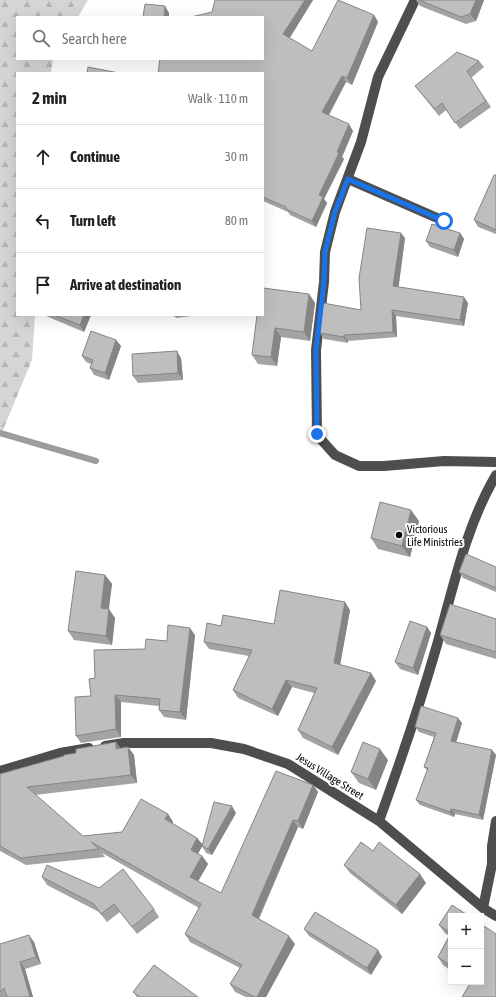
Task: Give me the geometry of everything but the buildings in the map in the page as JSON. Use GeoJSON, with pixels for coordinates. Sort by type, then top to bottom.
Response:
{"type":"FeatureCollection","features":[{"type":"Feature","properties":{"kind":"street"},"geometry":{"type":"LineString","coordinates":[[414,0],[378,77],[361,142],[335,212],[325,252],[324,282],[316,350],[317,434],[334,455],[359,466],[384,466],[444,461],[496,462]]}},
{"type":"Feature","properties":{"kind":"street"},"geometry":{"type":"LineString","coordinates":[[348,179],[444,221]]}},
{"type":"Feature","properties":{"kind":"street"},"geometry":{"type":"LineString","coordinates":[[379,821],[405,750],[463,556],[476,518],[496,475]]}},
{"type":"Feature","properties":{"kind":"street","name":"Jesus Village Street"},"geometry":{"type":"LineString","coordinates":[[0,771],[60,752],[124,743],[212,743],[244,749],[288,764],[379,821],[483,908],[496,916]]}},
{"type":"Feature","properties":{"kind":"street"},"geometry":{"type":"LineString","coordinates":[[483,908],[492,864],[492,846],[496,821]]}},
{"type":"Feature","properties":{"kind":"green space"},"geometry":{"type":"Polygon","coordinates":[[[0,0],[88,0],[79,16],[16,16],[16,60],[53,60],[51,72],[16,72],[16,316],[35,316],[32,360],[0,437],[0,0]]]}},
{"type":"Feature","properties":{"kind":"waterway"},"geometry":{"type":"LineString","coordinates":[[0,433],[96,461]]}},
{"type":"Feature","properties":{"kind":"place","name":"Victorious Life Ministries"},"geometry":{"type":"Point","coordinates":[399,535]}},
{"type":"Feature","properties":{"kind":"route"},"geometry":{"type":"LineString","coordinates":[[317,434],[316,350],[324,282],[325,252],[335,212],[348,179],[444,221]]}}]}
